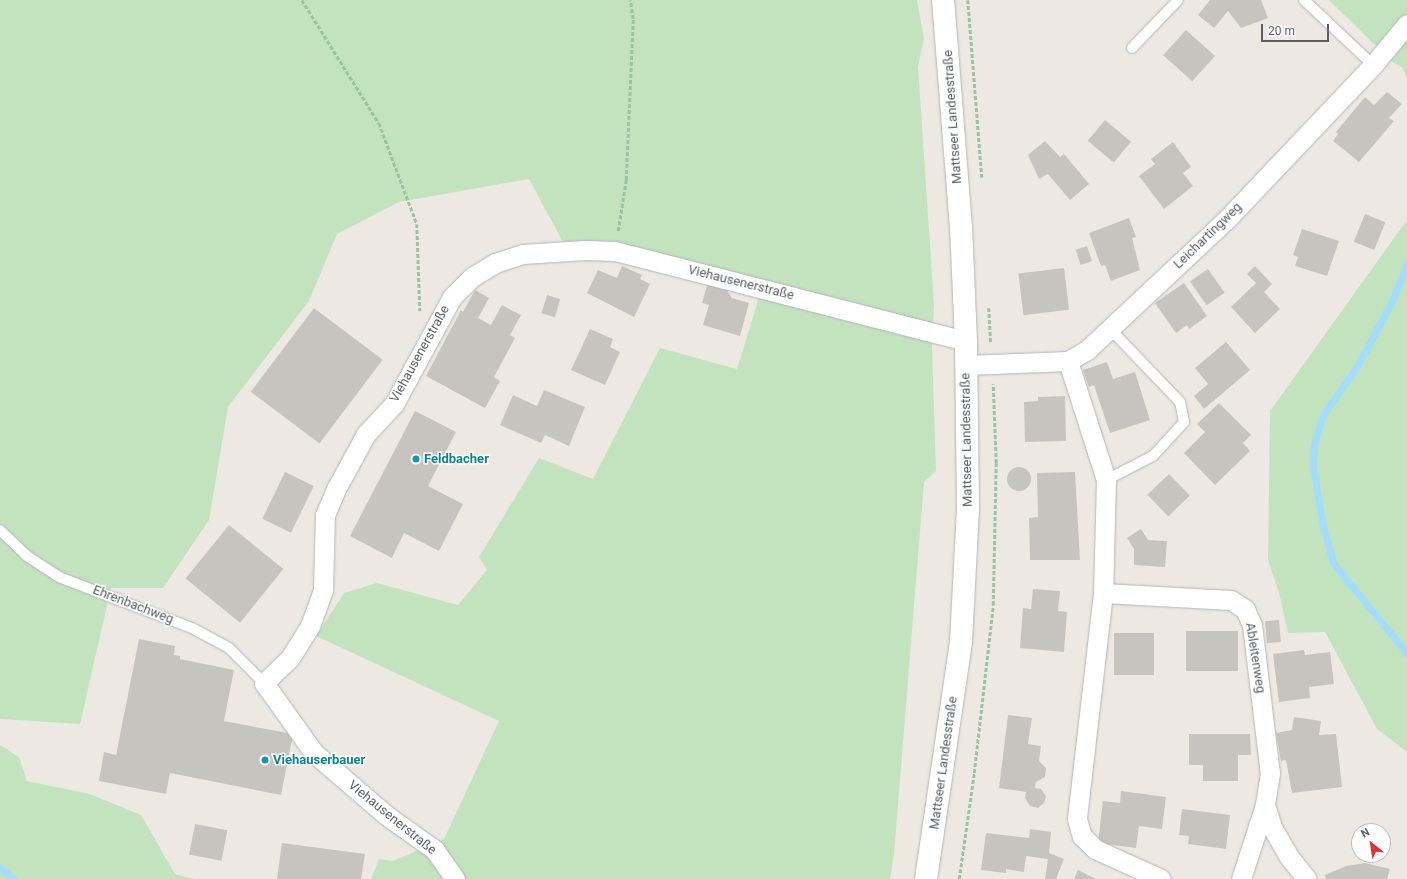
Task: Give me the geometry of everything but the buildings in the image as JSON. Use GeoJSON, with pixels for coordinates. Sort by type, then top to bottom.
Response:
{"type":"FeatureCollection","features":[{"type":"Feature","properties":{"kind":"main road","name":"Mattseer Landesstraße"},"geometry":{"type":"LineString","coordinates":[[926,879],[961,642],[968,508],[967,365],[961,228],[943,0]]}},
{"type":"Feature","properties":{"kind":"street","name":"Leichartingweg"},"geometry":{"type":"LineString","coordinates":[[1068,362],[1111,330],[1226,220],[1372,65],[1407,24]]}},
{"type":"Feature","properties":{"kind":"street","name":"Viehausenerstraße"},"geometry":{"type":"LineString","coordinates":[[455,879],[435,850],[386,815],[314,753],[264,683],[290,658],[310,626],[323,590],[324,515],[336,489],[366,434],[394,404],[452,297],[472,277],[495,263],[523,254],[584,250],[615,252],[966,340]]}},
{"type":"Feature","properties":{"kind":"street"},"geometry":{"type":"LineString","coordinates":[[967,365],[1068,362],[1106,480],[1103,593],[1077,819],[1082,836],[1095,849],[1161,879]]}},
{"type":"Feature","properties":{"kind":"street","name":"Ableitenweg"},"geometry":{"type":"LineString","coordinates":[[1103,593],[1231,600],[1245,609],[1252,625],[1270,773],[1265,805],[1240,879]]}},
{"type":"Feature","properties":{"kind":"street","name":"Ableitenweg"},"geometry":{"type":"LineString","coordinates":[[1265,805],[1273,829],[1289,857],[1307,879]]}},
{"type":"Feature","properties":{"kind":"lane"},"geometry":{"type":"LineString","coordinates":[[1132,48],[1178,0]]}},
{"type":"Feature","properties":{"kind":"lane"},"geometry":{"type":"LineString","coordinates":[[1304,0],[1372,65]]}},
{"type":"Feature","properties":{"kind":"lane"},"geometry":{"type":"LineString","coordinates":[[1106,480],[1154,456],[1184,422],[1180,402],[1111,330]]}},
{"type":"Feature","properties":{"kind":"lane","name":"Ehrenbachweg"},"geometry":{"type":"LineString","coordinates":[[0,530],[27,556],[59,577],[192,628],[229,648],[264,683]]}},
{"type":"Feature","properties":{"kind":"path"},"geometry":{"type":"LineString","coordinates":[[302,0],[378,123],[417,224],[421,323],[430,338]]}},
{"type":"Feature","properties":{"kind":"path"},"geometry":{"type":"LineString","coordinates":[[615,252],[626,180],[633,20],[630,0]]}},
{"type":"Feature","properties":{"kind":"green space"},"geometry":{"type":"Polygon","coordinates":[[[0,0],[917,0],[924,39],[918,66],[934,305],[932,345],[936,471],[924,482],[894,855],[890,879],[371,879],[379,859],[393,861],[444,839],[499,721],[316,636],[344,593],[377,583],[458,605],[487,570],[479,557],[539,458],[593,479],[660,348],[737,369],[764,281],[563,242],[529,179],[399,202],[337,234],[309,301],[228,407],[209,520],[163,588],[111,588],[80,724],[0,719],[0,0]]]}},
{"type":"Feature","properties":{"kind":"green space"},"geometry":{"type":"Polygon","coordinates":[[[1329,0],[1407,0],[1407,79],[1403,68],[1391,61],[1329,0]]]}},
{"type":"Feature","properties":{"kind":"green space"},"geometry":{"type":"Polygon","coordinates":[[[1407,220],[1407,752],[1377,729],[1325,632],[1288,633],[1279,593],[1268,560],[1270,411],[1407,220]]]}},
{"type":"Feature","properties":{"kind":"green space"},"geometry":{"type":"Polygon","coordinates":[[[0,745],[19,757],[27,781],[90,794],[141,815],[175,874],[194,879],[0,879],[0,745]]]}},
{"type":"Feature","properties":{"kind":"waterway"},"geometry":{"type":"LineString","coordinates":[[1407,263],[1395,295],[1358,365],[1323,415],[1314,445],[1313,467],[1322,521],[1333,563],[1407,653]]}},
{"type":"Feature","properties":{"kind":"waterway"},"geometry":{"type":"LineString","coordinates":[[0,868],[14,879]]}},
{"type":"Feature","properties":{"kind":"place","name":"Feldbacher"},"geometry":{"type":"Point","coordinates":[416,459]}},
{"type":"Feature","properties":{"kind":"place","name":"Viehauserbauer"},"geometry":{"type":"Point","coordinates":[265,760]}}]}
